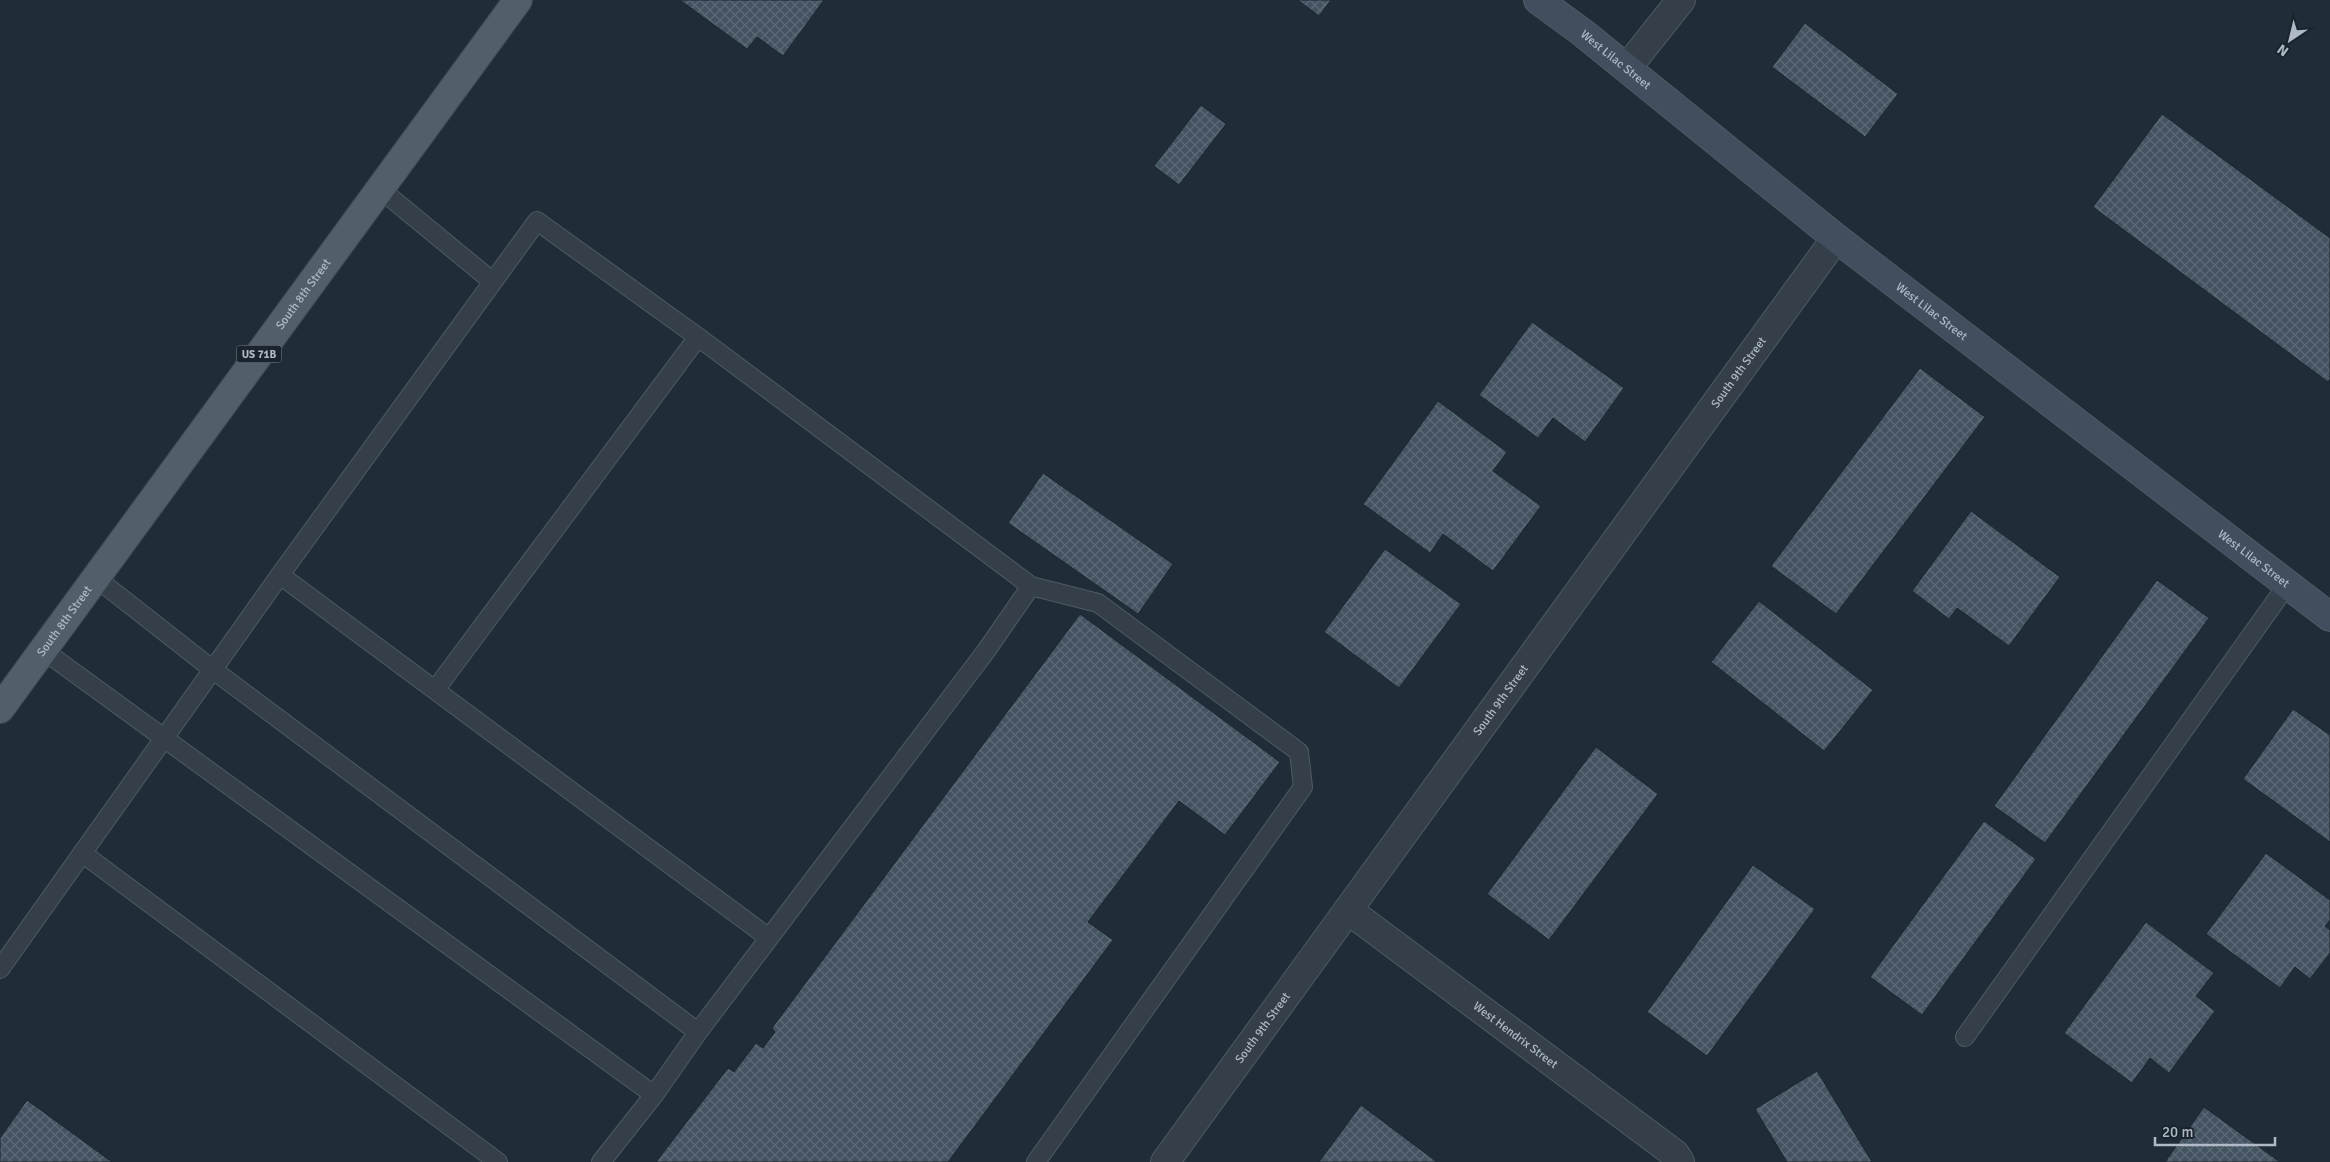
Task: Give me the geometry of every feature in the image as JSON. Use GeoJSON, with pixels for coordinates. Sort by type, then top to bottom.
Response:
{"type":"FeatureCollection","features":[{"type":"Feature","properties":{"kind":"main road","name":"South 8th Street"},"geometry":{"type":"LineString","coordinates":[[0,709],[518,0]]}},
{"type":"Feature","properties":{"kind":"street","name":"West Lilac Street"},"geometry":{"type":"LineString","coordinates":[[1538,0],[1627,68],[1836,238],[2330,618]]}},
{"type":"Feature","properties":{"kind":"street"},"geometry":{"type":"LineString","coordinates":[[1627,68],[1681,0]]}},
{"type":"Feature","properties":{"kind":"street","name":"South 9th Street"},"geometry":{"type":"LineString","coordinates":[[1165,1162],[1836,238]]}},
{"type":"Feature","properties":{"kind":"street","name":"West Hendrix Street"},"geometry":{"type":"LineString","coordinates":[[1348,910],[1675,1154],[1680,1162]]}},
{"type":"Feature","properties":{"kind":"lane"},"geometry":{"type":"LineString","coordinates":[[380,189],[492,282]]}},
{"type":"Feature","properties":{"kind":"lane"},"geometry":{"type":"LineString","coordinates":[[0,969],[280,575],[537,221],[698,337],[1031,586],[1098,604],[1300,752],[1303,787],[1036,1162]]}},
{"type":"Feature","properties":{"kind":"lane"},"geometry":{"type":"LineString","coordinates":[[435,690],[698,337]]}},
{"type":"Feature","properties":{"kind":"lane"},"geometry":{"type":"LineString","coordinates":[[280,575],[769,938]]}},
{"type":"Feature","properties":{"kind":"lane"},"geometry":{"type":"LineString","coordinates":[[96,578],[212,670],[698,1032]]}},
{"type":"Feature","properties":{"kind":"lane"},"geometry":{"type":"LineString","coordinates":[[1965,1037],[2287,585]]}},
{"type":"Feature","properties":{"kind":"lane"},"geometry":{"type":"LineString","coordinates":[[602,1162],[986,650],[1031,586]]}},
{"type":"Feature","properties":{"kind":"lane"},"geometry":{"type":"LineString","coordinates":[[43,650],[654,1095]]}},
{"type":"Feature","properties":{"kind":"lane"},"geometry":{"type":"LineString","coordinates":[[82,853],[498,1162]]}},
{"type":"Feature","properties":{"kind":"building"},"geometry":{"type":"Polygon","coordinates":[[[680,0],[824,0],[783,56],[757,37],[747,49],[680,0]]]}},
{"type":"Feature","properties":{"kind":"building"},"geometry":{"type":"Polygon","coordinates":[[[1298,0],[1331,0],[1319,16],[1298,0]]]}},
{"type":"Feature","properties":{"kind":"building"},"geometry":{"type":"Polygon","coordinates":[[[1805,23],[1898,94],[1865,137],[1772,67],[1805,23]]]}},
{"type":"Feature","properties":{"kind":"building"},"geometry":{"type":"Polygon","coordinates":[[[1201,105],[1226,124],[1179,185],[1154,166],[1201,105]]]}},
{"type":"Feature","properties":{"kind":"building"},"geometry":{"type":"Polygon","coordinates":[[[2162,114],[2330,238],[2330,379],[2328,382],[2093,207],[2162,114]]]}},
{"type":"Feature","properties":{"kind":"building"},"geometry":{"type":"Polygon","coordinates":[[[1532,322],[1624,388],[1585,442],[1553,418],[1538,438],[1479,395],[1532,322]]]}},
{"type":"Feature","properties":{"kind":"building"},"geometry":{"type":"Polygon","coordinates":[[[1920,368],[1985,417],[1836,614],[1771,566],[1920,368]]]}},
{"type":"Feature","properties":{"kind":"building"},"geometry":{"type":"Polygon","coordinates":[[[1438,401],[1507,452],[1493,471],[1541,506],[1493,571],[1443,534],[1430,553],[1363,504],[1438,401]]]}},
{"type":"Feature","properties":{"kind":"building"},"geometry":{"type":"Polygon","coordinates":[[[1043,473],[1173,564],[1138,614],[1008,523],[1043,473]]]}},
{"type":"Feature","properties":{"kind":"building"},"geometry":{"type":"Polygon","coordinates":[[[1971,511],[2060,577],[2009,646],[1957,608],[1949,619],[1912,591],[1971,511]]]}},
{"type":"Feature","properties":{"kind":"building"},"geometry":{"type":"Polygon","coordinates":[[[1385,549],[1461,604],[1399,688],[1324,632],[1385,549]]]}},
{"type":"Feature","properties":{"kind":"building"},"geometry":{"type":"Polygon","coordinates":[[[2157,580],[2209,618],[2045,843],[1994,806],[2157,580]]]}},
{"type":"Feature","properties":{"kind":"building"},"geometry":{"type":"Polygon","coordinates":[[[1759,601],[1873,690],[1824,751],[1711,662],[1759,601]]]}},
{"type":"Feature","properties":{"kind":"building"},"geometry":{"type":"Polygon","coordinates":[[[1080,614],[1280,762],[1225,835],[1179,801],[1088,922],[1113,940],[948,1162],[656,1162],[728,1068],[734,1072],[756,1043],[763,1048],[775,1032],[772,1028],[1080,614]]]}},
{"type":"Feature","properties":{"kind":"building"},"geometry":{"type":"Polygon","coordinates":[[[2293,709],[2330,735],[2330,842],[2243,779],[2293,709]]]}},
{"type":"Feature","properties":{"kind":"building"},"geometry":{"type":"Polygon","coordinates":[[[1596,747],[1658,794],[1549,940],[1487,894],[1596,747]]]}},
{"type":"Feature","properties":{"kind":"building"},"geometry":{"type":"Polygon","coordinates":[[[1984,821],[2036,859],[1922,1015],[1870,977],[1984,821]]]}},
{"type":"Feature","properties":{"kind":"building"},"geometry":{"type":"Polygon","coordinates":[[[2266,853],[2330,900],[2330,920],[2325,926],[2330,930],[2330,953],[2310,979],[2295,967],[2280,988],[2206,934],[2266,853]]]}},
{"type":"Feature","properties":{"kind":"building"},"geometry":{"type":"Polygon","coordinates":[[[1753,865],[1815,909],[1707,1056],[1647,1012],[1753,865]]]}},
{"type":"Feature","properties":{"kind":"building"},"geometry":{"type":"Polygon","coordinates":[[[2146,922],[2214,973],[2196,996],[2215,1011],[2169,1073],[2150,1058],[2132,1083],[2064,1033],[2146,922]]]}},
{"type":"Feature","properties":{"kind":"building"},"geometry":{"type":"Polygon","coordinates":[[[1817,1071],[1872,1162],[1787,1162],[1755,1109],[1817,1071]]]}},
{"type":"Feature","properties":{"kind":"building"},"geometry":{"type":"Polygon","coordinates":[[[27,1100],[112,1162],[0,1162],[0,1138],[27,1100]]]}},
{"type":"Feature","properties":{"kind":"building"},"geometry":{"type":"Polygon","coordinates":[[[1361,1105],[1437,1162],[1319,1162],[1361,1105]]]}},
{"type":"Feature","properties":{"kind":"building"},"geometry":{"type":"Polygon","coordinates":[[[2204,1107],[2280,1162],[2165,1162],[2204,1107]]]}}]}
